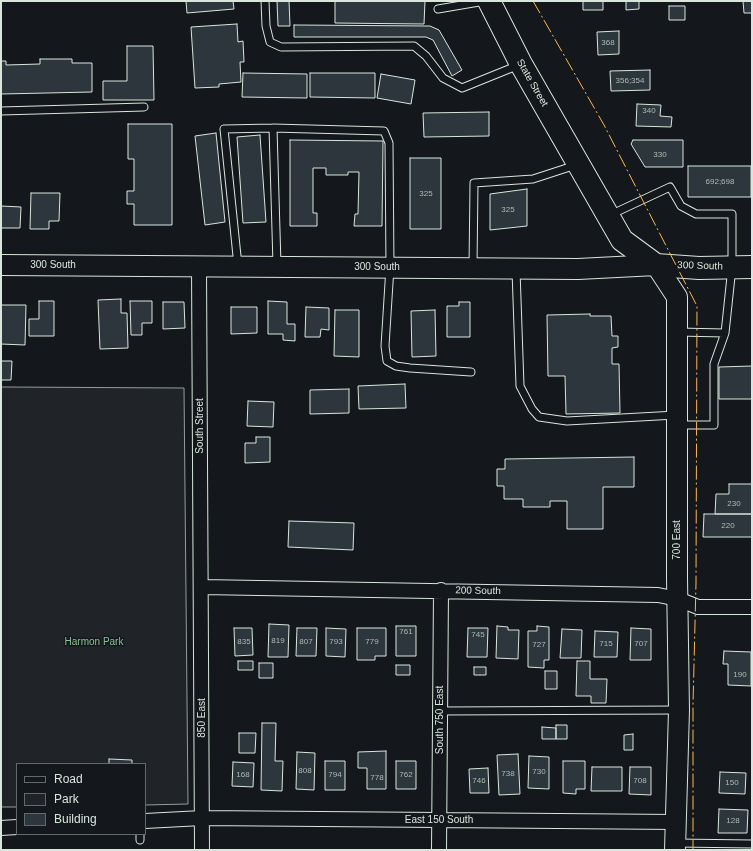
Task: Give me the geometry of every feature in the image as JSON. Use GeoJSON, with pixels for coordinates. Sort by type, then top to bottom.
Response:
{"type":"FeatureCollection","features":[{"type":"Feature","properties":{"kind":"main road","name":"State Street"},"geometry":{"type":"LineString","coordinates":[[489,1],[521,64],[622,240],[656,264]]}},
{"type":"Feature","properties":{"kind":"main road","name":"300 South"},"geometry":{"type":"LineString","coordinates":[[656,264],[699,268],[742,267]]}},
{"type":"Feature","properties":{"kind":"street","name":"300 South"},"geometry":{"type":"LineString","coordinates":[[1,265],[578,269],[656,264]]}},
{"type":"Feature","properties":{"kind":"street","name":"700 East"},"geometry":{"type":"LineString","coordinates":[[656,264],[677,297],[679,710],[675,846]]}},
{"type":"Feature","properties":{"kind":"street","name":"South Street"},"geometry":{"type":"LineString","coordinates":[[199,266],[202,587]]}},
{"type":"Feature","properties":{"kind":"street","name":"200 South"},"geometry":{"type":"LineString","coordinates":[[202,587],[658,595],[678,599],[698,606],[752,607]]}},
{"type":"Feature","properties":{"kind":"street","name":"850 East"},"geometry":{"type":"LineString","coordinates":[[202,587],[202,850]]}},
{"type":"Feature","properties":{"kind":"street","name":"South 750 East"},"geometry":{"type":"LineString","coordinates":[[439,850],[441,590]]}},
{"type":"Feature","properties":{"kind":"street","name":"East 150 South"},"geometry":{"type":"LineString","coordinates":[[146,821],[202,818],[676,822]]}},
{"type":"Feature","properties":{"kind":"street"},"geometry":{"type":"LineString","coordinates":[[1,828],[16,827]]}},
{"type":"Feature","properties":{"kind":"lane"},"geometry":{"type":"LineString","coordinates":[[265,1],[266,26],[270,42],[281,47],[414,46],[426,56],[443,78],[462,88],[521,64]]}},
{"type":"Feature","properties":{"kind":"lane"},"geometry":{"type":"LineString","coordinates":[[438,9],[485,1]]}},
{"type":"Feature","properties":{"kind":"lane"},"geometry":{"type":"LineString","coordinates":[[1,111],[144,107]]}},
{"type":"Feature","properties":{"kind":"lane"},"geometry":{"type":"LineString","coordinates":[[273,128],[277,267]]}},
{"type":"Feature","properties":{"kind":"lane"},"geometry":{"type":"LineString","coordinates":[[238,266],[224,129],[273,128],[384,131],[389,143],[390,267],[386,346],[387,361],[396,366],[410,368],[471,372]]}},
{"type":"Feature","properties":{"kind":"lane"},"geometry":{"type":"LineString","coordinates":[[473,268],[474,183],[533,179],[578,164]]}},
{"type":"Feature","properties":{"kind":"lane"},"geometry":{"type":"LineString","coordinates":[[516,268],[520,386],[532,409],[539,417],[567,421],[677,420],[714,425],[714,364],[725,333],[742,267],[732,214],[696,214],[681,206],[670,187],[608,216]]}},
{"type":"Feature","properties":{"kind":"lane"},"geometry":{"type":"LineString","coordinates":[[677,332],[725,333]]}},
{"type":"Feature","properties":{"kind":"lane"},"geometry":{"type":"LineString","coordinates":[[440,711],[679,710]]}},
{"type":"Feature","properties":{"kind":"lane"},"geometry":{"type":"LineString","coordinates":[[675,846],[752,844]]}},
{"type":"Feature","properties":{"kind":"green space","name":"Harmon Park"},"geometry":{"type":"Polygon","coordinates":[[[1,387],[184,388],[188,804],[146,805],[146,763],[16,763],[16,807],[1,807],[1,387]]]}},
{"type":"Feature","properties":{"kind":"building"},"geometry":{"type":"Polygon","coordinates":[[[186,1],[233,1],[234,9],[187,13],[186,1]]]}},
{"type":"Feature","properties":{"kind":"building"},"geometry":{"type":"Polygon","coordinates":[[[277,1],[289,1],[290,26],[278,26],[277,1]]]}},
{"type":"Feature","properties":{"kind":"building"},"geometry":{"type":"Polygon","coordinates":[[[335,1],[425,1],[424,24],[335,23],[335,1]]]}},
{"type":"Feature","properties":{"kind":"building"},"geometry":{"type":"Polygon","coordinates":[[[583,1],[603,1],[603,10],[583,10],[583,1]]]}},
{"type":"Feature","properties":{"kind":"building"},"geometry":{"type":"Polygon","coordinates":[[[626,1],[639,1],[639,9],[626,10],[626,1]]]}},
{"type":"Feature","properties":{"kind":"building"},"geometry":{"type":"Polygon","coordinates":[[[743,1],[752,1],[752,13],[744,13],[743,1]]]}},
{"type":"Feature","properties":{"kind":"building"},"geometry":{"type":"Polygon","coordinates":[[[669,6],[685,6],[685,20],[669,20],[669,6]]]}},
{"type":"Feature","properties":{"kind":"building"},"geometry":{"type":"Polygon","coordinates":[[[237,24],[238,42],[243,41],[244,62],[240,62],[241,82],[219,84],[219,87],[195,88],[191,27],[237,24]]]}},
{"type":"Feature","properties":{"kind":"building"},"geometry":{"type":"Polygon","coordinates":[[[294,25],[430,26],[439,30],[462,70],[452,76],[433,40],[426,37],[294,37],[294,25]]]}},
{"type":"Feature","properties":{"kind":"building"},"geometry":{"type":"Polygon","coordinates":[[[619,31],[619,54],[598,55],[597,32],[619,31]]]}},
{"type":"Feature","properties":{"kind":"building"},"geometry":{"type":"Polygon","coordinates":[[[127,46],[153,46],[154,100],[103,100],[103,81],[127,81],[127,46]]]}},
{"type":"Feature","properties":{"kind":"building"},"geometry":{"type":"Polygon","coordinates":[[[40,59],[72,59],[72,63],[92,63],[92,92],[1,94],[1,61],[6,61],[6,65],[40,64],[40,59]]]}},
{"type":"Feature","properties":{"kind":"building"},"geometry":{"type":"Polygon","coordinates":[[[650,70],[650,90],[611,91],[610,71],[650,70]]]}},
{"type":"Feature","properties":{"kind":"building"},"geometry":{"type":"Polygon","coordinates":[[[243,73],[307,74],[307,98],[242,97],[243,73]]]}},
{"type":"Feature","properties":{"kind":"building"},"geometry":{"type":"Polygon","coordinates":[[[310,73],[375,73],[375,98],[310,97],[310,73]]]}},
{"type":"Feature","properties":{"kind":"building"},"geometry":{"type":"Polygon","coordinates":[[[381,74],[415,80],[411,104],[377,98],[381,74]]]}},
{"type":"Feature","properties":{"kind":"building"},"geometry":{"type":"Polygon","coordinates":[[[637,104],[661,105],[660,116],[672,117],[671,127],[636,126],[637,104]]]}},
{"type":"Feature","properties":{"kind":"building"},"geometry":{"type":"Polygon","coordinates":[[[489,112],[489,136],[424,137],[423,113],[489,112]]]}},
{"type":"Feature","properties":{"kind":"building"},"geometry":{"type":"Polygon","coordinates":[[[128,124],[172,124],[172,225],[134,225],[134,204],[127,204],[127,191],[134,191],[134,159],[128,159],[128,124]]]}},
{"type":"Feature","properties":{"kind":"building"},"geometry":{"type":"Polygon","coordinates":[[[216,133],[225,222],[205,225],[195,136],[216,133]]]}},
{"type":"Feature","properties":{"kind":"building"},"geometry":{"type":"Polygon","coordinates":[[[260,135],[266,222],[243,223],[237,137],[260,135]]]}},
{"type":"Feature","properties":{"kind":"building"},"geometry":{"type":"Polygon","coordinates":[[[290,140],[383,141],[382,226],[354,226],[355,214],[358,214],[359,172],[348,172],[348,175],[326,175],[326,168],[313,168],[313,213],[317,213],[317,226],[290,226],[290,140]]]}},
{"type":"Feature","properties":{"kind":"building"},"geometry":{"type":"Polygon","coordinates":[[[633,140],[683,140],[683,167],[645,167],[631,144],[633,140]]]}},
{"type":"Feature","properties":{"kind":"building"},"geometry":{"type":"Polygon","coordinates":[[[410,158],[441,158],[441,229],[410,229],[410,158]]]}},
{"type":"Feature","properties":{"kind":"building"},"geometry":{"type":"Polygon","coordinates":[[[688,166],[751,166],[751,197],[688,197],[688,166]]]}},
{"type":"Feature","properties":{"kind":"building"},"geometry":{"type":"Polygon","coordinates":[[[527,189],[527,226],[490,230],[490,194],[527,189]]]}},
{"type":"Feature","properties":{"kind":"building"},"geometry":{"type":"Polygon","coordinates":[[[31,193],[60,193],[59,221],[49,221],[49,229],[30,229],[31,193]]]}},
{"type":"Feature","properties":{"kind":"building"},"geometry":{"type":"Polygon","coordinates":[[[1,206],[21,207],[20,228],[1,228],[1,206]]]}},
{"type":"Feature","properties":{"kind":"building"},"geometry":{"type":"Polygon","coordinates":[[[121,299],[121,313],[127,313],[128,348],[100,349],[98,300],[121,299]]]}},
{"type":"Feature","properties":{"kind":"building"},"geometry":{"type":"Polygon","coordinates":[[[39,301],[54,301],[54,336],[29,336],[29,319],[39,319],[39,301]]]}},
{"type":"Feature","properties":{"kind":"building"},"geometry":{"type":"Polygon","coordinates":[[[130,301],[152,301],[152,323],[142,323],[142,335],[131,335],[130,301]]]}},
{"type":"Feature","properties":{"kind":"building"},"geometry":{"type":"Polygon","coordinates":[[[268,301],[287,302],[287,324],[295,324],[295,341],[283,340],[283,334],[268,334],[268,301]]]}},
{"type":"Feature","properties":{"kind":"building"},"geometry":{"type":"Polygon","coordinates":[[[163,302],[184,302],[185,328],[163,329],[163,302]]]}},
{"type":"Feature","properties":{"kind":"building"},"geometry":{"type":"Polygon","coordinates":[[[459,302],[470,302],[470,337],[447,337],[447,306],[459,306],[459,302]]]}},
{"type":"Feature","properties":{"kind":"building"},"geometry":{"type":"Polygon","coordinates":[[[1,305],[26,305],[25,345],[1,344],[1,305]]]}},
{"type":"Feature","properties":{"kind":"building"},"geometry":{"type":"Polygon","coordinates":[[[231,307],[257,307],[257,333],[231,334],[231,307]]]}},
{"type":"Feature","properties":{"kind":"building"},"geometry":{"type":"Polygon","coordinates":[[[306,307],[329,308],[329,330],[321,329],[320,337],[305,337],[306,307]]]}},
{"type":"Feature","properties":{"kind":"building"},"geometry":{"type":"Polygon","coordinates":[[[335,310],[359,310],[359,357],[334,356],[335,310]]]}},
{"type":"Feature","properties":{"kind":"building"},"geometry":{"type":"Polygon","coordinates":[[[435,310],[436,356],[412,357],[411,311],[435,310]]]}},
{"type":"Feature","properties":{"kind":"building"},"geometry":{"type":"Polygon","coordinates":[[[590,314],[590,316],[611,316],[612,336],[618,336],[618,347],[612,348],[612,364],[619,364],[620,413],[566,414],[565,376],[548,376],[547,315],[590,314]]]}},
{"type":"Feature","properties":{"kind":"building"},"geometry":{"type":"Polygon","coordinates":[[[1,361],[12,361],[11,380],[1,380],[1,361]]]}},
{"type":"Feature","properties":{"kind":"building"},"geometry":{"type":"Polygon","coordinates":[[[752,366],[752,399],[719,399],[719,367],[752,366]]]}},
{"type":"Feature","properties":{"kind":"building"},"geometry":{"type":"Polygon","coordinates":[[[405,384],[406,408],[359,409],[358,386],[405,384]]]}},
{"type":"Feature","properties":{"kind":"building"},"geometry":{"type":"Polygon","coordinates":[[[349,389],[349,413],[310,414],[310,390],[349,389]]]}},
{"type":"Feature","properties":{"kind":"building"},"geometry":{"type":"Polygon","coordinates":[[[248,401],[274,402],[273,427],[247,426],[248,401]]]}},
{"type":"Feature","properties":{"kind":"building"},"geometry":{"type":"Polygon","coordinates":[[[256,437],[270,437],[270,462],[245,463],[245,443],[256,443],[256,437]]]}},
{"type":"Feature","properties":{"kind":"building"},"geometry":{"type":"Polygon","coordinates":[[[634,457],[634,487],[603,487],[603,529],[567,529],[567,501],[550,501],[550,507],[523,507],[523,499],[504,499],[504,486],[497,486],[497,469],[505,469],[505,459],[634,457]]]}},
{"type":"Feature","properties":{"kind":"building"},"geometry":{"type":"Polygon","coordinates":[[[729,484],[752,484],[752,514],[715,514],[716,494],[729,494],[729,484]]]}},
{"type":"Feature","properties":{"kind":"building"},"geometry":{"type":"Polygon","coordinates":[[[704,514],[752,514],[752,537],[703,537],[704,514]]]}},
{"type":"Feature","properties":{"kind":"building"},"geometry":{"type":"Polygon","coordinates":[[[289,521],[354,523],[353,550],[288,547],[289,521]]]}},
{"type":"Feature","properties":{"kind":"building"},"geometry":{"type":"Polygon","coordinates":[[[269,624],[289,625],[288,657],[268,657],[269,624]]]}},
{"type":"Feature","properties":{"kind":"building"},"geometry":{"type":"Polygon","coordinates":[[[396,626],[416,626],[416,656],[396,656],[396,626]]]}},
{"type":"Feature","properties":{"kind":"building"},"geometry":{"type":"Polygon","coordinates":[[[497,626],[508,627],[508,630],[519,630],[518,659],[496,658],[497,626]]]}},
{"type":"Feature","properties":{"kind":"building"},"geometry":{"type":"Polygon","coordinates":[[[537,626],[549,627],[549,660],[544,660],[544,668],[528,667],[528,631],[537,631],[537,626]]]}},
{"type":"Feature","properties":{"kind":"building"},"geometry":{"type":"Polygon","coordinates":[[[234,628],[252,628],[253,655],[235,656],[234,628]]]}},
{"type":"Feature","properties":{"kind":"building"},"geometry":{"type":"Polygon","coordinates":[[[297,628],[317,628],[316,656],[296,656],[297,628]]]}},
{"type":"Feature","properties":{"kind":"building"},"geometry":{"type":"Polygon","coordinates":[[[326,628],[346,629],[345,657],[326,656],[326,628]]]}},
{"type":"Feature","properties":{"kind":"building"},"geometry":{"type":"Polygon","coordinates":[[[357,628],[386,628],[386,656],[375,656],[375,660],[357,660],[357,628]]]}},
{"type":"Feature","properties":{"kind":"building"},"geometry":{"type":"Polygon","coordinates":[[[468,628],[488,628],[487,657],[467,657],[468,628]]]}},
{"type":"Feature","properties":{"kind":"building"},"geometry":{"type":"Polygon","coordinates":[[[631,628],[651,629],[651,660],[630,660],[631,628]]]}},
{"type":"Feature","properties":{"kind":"building"},"geometry":{"type":"Polygon","coordinates":[[[562,629],[582,630],[581,658],[560,658],[562,629]]]}},
{"type":"Feature","properties":{"kind":"building"},"geometry":{"type":"Polygon","coordinates":[[[595,631],[618,632],[617,657],[594,657],[595,631]]]}},
{"type":"Feature","properties":{"kind":"building"},"geometry":{"type":"Polygon","coordinates":[[[724,651],[751,652],[751,686],[728,685],[728,664],[723,664],[724,651]]]}},
{"type":"Feature","properties":{"kind":"building"},"geometry":{"type":"Polygon","coordinates":[[[238,661],[253,661],[253,670],[238,670],[238,661]]]}},
{"type":"Feature","properties":{"kind":"building"},"geometry":{"type":"Polygon","coordinates":[[[577,661],[590,661],[590,679],[607,679],[606,703],[591,703],[591,696],[576,696],[577,661]]]}},
{"type":"Feature","properties":{"kind":"building"},"geometry":{"type":"Polygon","coordinates":[[[259,663],[273,663],[273,678],[259,678],[259,663]]]}},
{"type":"Feature","properties":{"kind":"building"},"geometry":{"type":"Polygon","coordinates":[[[396,665],[410,665],[410,675],[396,675],[396,665]]]}},
{"type":"Feature","properties":{"kind":"building"},"geometry":{"type":"Polygon","coordinates":[[[474,667],[486,667],[486,675],[474,675],[474,667]]]}},
{"type":"Feature","properties":{"kind":"building"},"geometry":{"type":"Polygon","coordinates":[[[545,671],[557,671],[557,689],[545,689],[545,671]]]}},
{"type":"Feature","properties":{"kind":"building"},"geometry":{"type":"Polygon","coordinates":[[[262,723],[276,723],[275,761],[283,761],[282,791],[261,790],[262,723]]]}},
{"type":"Feature","properties":{"kind":"building"},"geometry":{"type":"Polygon","coordinates":[[[556,725],[567,725],[567,739],[556,739],[556,725]]]}},
{"type":"Feature","properties":{"kind":"building"},"geometry":{"type":"Polygon","coordinates":[[[542,727],[556,728],[556,739],[542,739],[542,727]]]}},
{"type":"Feature","properties":{"kind":"building"},"geometry":{"type":"Polygon","coordinates":[[[239,733],[256,733],[255,753],[239,753],[239,733]]]}},
{"type":"Feature","properties":{"kind":"building"},"geometry":{"type":"Polygon","coordinates":[[[633,734],[633,750],[624,750],[624,735],[633,734]]]}},
{"type":"Feature","properties":{"kind":"building"},"geometry":{"type":"Polygon","coordinates":[[[386,751],[386,789],[367,789],[367,768],[358,768],[358,752],[386,751]]]}},
{"type":"Feature","properties":{"kind":"building"},"geometry":{"type":"Polygon","coordinates":[[[297,752],[315,753],[314,790],[296,789],[297,752]]]}},
{"type":"Feature","properties":{"kind":"building"},"geometry":{"type":"Polygon","coordinates":[[[518,754],[520,794],[499,795],[497,755],[518,754]]]}},
{"type":"Feature","properties":{"kind":"building"},"geometry":{"type":"Polygon","coordinates":[[[529,756],[549,757],[549,789],[528,788],[529,756]]]}},
{"type":"Feature","properties":{"kind":"building"},"geometry":{"type":"Polygon","coordinates":[[[109,759],[132,760],[132,763],[109,763],[109,759]]]}},
{"type":"Feature","properties":{"kind":"building"},"geometry":{"type":"Polygon","coordinates":[[[325,761],[345,761],[345,790],[325,790],[325,761]]]}},
{"type":"Feature","properties":{"kind":"building"},"geometry":{"type":"Polygon","coordinates":[[[396,761],[416,761],[416,789],[396,789],[396,761]]]}},
{"type":"Feature","properties":{"kind":"building"},"geometry":{"type":"Polygon","coordinates":[[[563,761],[585,761],[585,789],[576,789],[576,794],[563,793],[563,761]]]}},
{"type":"Feature","properties":{"kind":"building"},"geometry":{"type":"Polygon","coordinates":[[[233,762],[254,763],[253,787],[232,786],[233,762]]]}},
{"type":"Feature","properties":{"kind":"building"},"geometry":{"type":"Polygon","coordinates":[[[592,767],[622,767],[622,791],[591,791],[592,767]]]}},
{"type":"Feature","properties":{"kind":"building"},"geometry":{"type":"Polygon","coordinates":[[[630,767],[651,767],[651,795],[629,794],[630,767]]]}},
{"type":"Feature","properties":{"kind":"building"},"geometry":{"type":"Polygon","coordinates":[[[488,768],[489,793],[470,793],[469,769],[488,768]]]}},
{"type":"Feature","properties":{"kind":"building"},"geometry":{"type":"Polygon","coordinates":[[[720,772],[746,773],[745,794],[719,793],[720,772]]]}},
{"type":"Feature","properties":{"kind":"building"},"geometry":{"type":"Polygon","coordinates":[[[719,809],[748,810],[747,833],[718,833],[719,809]]]}},
{"type":"Feature","properties":{"kind":"power"},"geometry":{"type":"LineString","coordinates":[[533,1],[604,125],[697,306],[693,850]]}}]}
